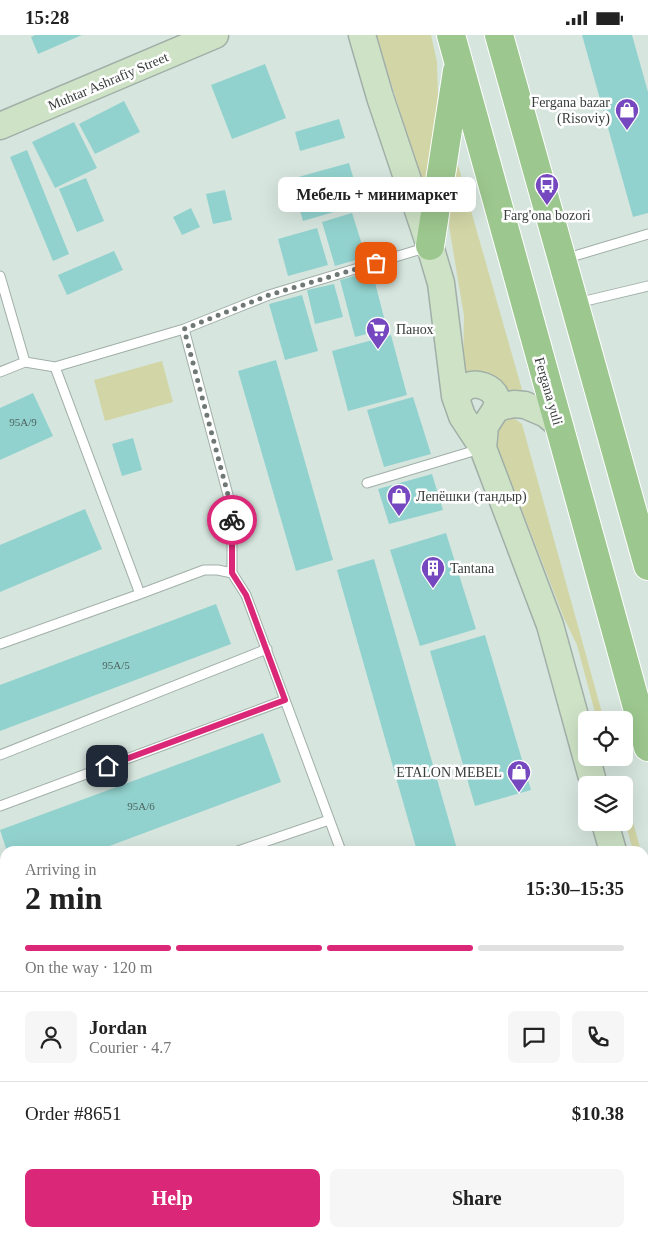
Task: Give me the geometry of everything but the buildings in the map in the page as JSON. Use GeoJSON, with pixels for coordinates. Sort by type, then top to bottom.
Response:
{"type":"FeatureCollection","features":[{"type":"Feature","properties":{"kind":"main road","name":"Muhtar Ashrafiy Street"},"geometry":{"type":"LineString","coordinates":[[0,108],[169,35]]}},
{"type":"Feature","properties":{"kind":"main road","name":"Muhtar Ashrafiy Street"},"geometry":{"type":"LineString","coordinates":[[0,126],[216,35]]}},
{"type":"Feature","properties":{"kind":"main road"},"geometry":{"type":"LineString","coordinates":[[345,35],[371,66]]}},
{"type":"Feature","properties":{"kind":"main road"},"geometry":{"type":"LineString","coordinates":[[362,35],[380,97],[441,283],[455,397],[462,416],[483,448],[550,625],[592,776]]}},
{"type":"Feature","properties":{"kind":"main road","name":"Fergana yuli"},"geometry":{"type":"LineString","coordinates":[[451,35],[648,747]]}},
{"type":"Feature","properties":{"kind":"main road"},"geometry":{"type":"LineString","coordinates":[[499,35],[648,567]]}},
{"type":"Feature","properties":{"kind":"main road"},"geometry":{"type":"LineString","coordinates":[[430,246],[458,62]]}},
{"type":"Feature","properties":{"kind":"main road"},"geometry":{"type":"LineString","coordinates":[[455,397],[468,385],[484,386],[496,396],[496,409],[485,426],[483,448]]}},
{"type":"Feature","properties":{"kind":"main road"},"geometry":{"type":"LineString","coordinates":[[496,409],[514,404],[525,405],[546,414],[558,424]]}},
{"type":"Feature","properties":{"kind":"main road"},"geometry":{"type":"LineString","coordinates":[[607,831],[612,846]]}},
{"type":"Feature","properties":{"kind":"lane"},"geometry":{"type":"LineString","coordinates":[[562,259],[648,235]]}},
{"type":"Feature","properties":{"kind":"lane"},"geometry":{"type":"LineString","coordinates":[[0,372],[25,362],[55,367],[184,329],[269,295],[430,246]]}},
{"type":"Feature","properties":{"kind":"lane"},"geometry":{"type":"LineString","coordinates":[[0,275],[25,362]]}},
{"type":"Feature","properties":{"kind":"lane"},"geometry":{"type":"LineString","coordinates":[[574,303],[648,286]]}},
{"type":"Feature","properties":{"kind":"lane"},"geometry":{"type":"LineString","coordinates":[[184,329],[232,510],[232,573],[246,595],[339,846]]}},
{"type":"Feature","properties":{"kind":"lane"},"geometry":{"type":"LineString","coordinates":[[55,367],[140,594]]}},
{"type":"Feature","properties":{"kind":"lane"},"geometry":{"type":"LineString","coordinates":[[367,483],[483,448]]}},
{"type":"Feature","properties":{"kind":"lane"},"geometry":{"type":"LineString","coordinates":[[0,644],[204,570],[232,573]]}},
{"type":"Feature","properties":{"kind":"lane"},"geometry":{"type":"LineString","coordinates":[[0,755],[267,649]]}},
{"type":"Feature","properties":{"kind":"lane"},"geometry":{"type":"LineString","coordinates":[[0,806],[285,700]]}},
{"type":"Feature","properties":{"kind":"lane"},"geometry":{"type":"LineString","coordinates":[[253,846],[329,820]]}},
{"type":"Feature","properties":{"kind":"green space"},"geometry":{"type":"Polygon","coordinates":[[[376,35],[431,35],[437,62],[438,95],[427,197],[376,35]]]}},
{"type":"Feature","properties":{"kind":"green space"},"geometry":{"type":"Polygon","coordinates":[[[458,165],[523,393],[499,391],[463,373],[464,316],[449,226],[453,166],[458,165]]]}},
{"type":"Feature","properties":{"kind":"green space"},"geometry":{"type":"Polygon","coordinates":[[[162,361],[173,402],[105,421],[94,380],[162,361]]]}},
{"type":"Feature","properties":{"kind":"green space"},"geometry":{"type":"Polygon","coordinates":[[[510,417],[522,424],[602,711],[595,711],[577,645],[564,618],[492,433],[497,422],[510,417]]]}},
{"type":"Feature","properties":{"kind":"green space"},"geometry":{"type":"Polygon","coordinates":[[[633,822],[640,846],[632,846],[628,831],[633,831],[633,822]]]}},
{"type":"Feature","properties":{"kind":"way so far"},"geometry":{"type":"LineString","coordinates":[[232,520],[232,510],[184,329],[269,295],[376,263]]}},
{"type":"Feature","properties":{"kind":"place","name":"Fergana bazar (Risoviy)"},"geometry":{"type":"Point","coordinates":[627,131]}},
{"type":"Feature","properties":{"kind":"place","name":"Farg'ona bozori"},"geometry":{"type":"Point","coordinates":[547,206]}},
{"type":"Feature","properties":{"kind":"place","name":"Мебель + минимаркет"},"geometry":{"type":"Point","coordinates":[376,263]}},
{"type":"Feature","properties":{"kind":"place","name":"Панох"},"geometry":{"type":"Point","coordinates":[378,350]}},
{"type":"Feature","properties":{"kind":"place","name":"Лепёшки (тандыр)"},"geometry":{"type":"Point","coordinates":[399,517]}},
{"type":"Feature","properties":{"kind":"place","name":"Tantana"},"geometry":{"type":"Point","coordinates":[433,589]}},
{"type":"Feature","properties":{"kind":"place","name":"ETALON MEBEL"},"geometry":{"type":"Point","coordinates":[519,793]}},
{"type":"Feature","properties":{"kind":"route"},"geometry":{"type":"LineString","coordinates":[[107,766],[285,700],[246,595],[232,573],[232,520]]}}]}
